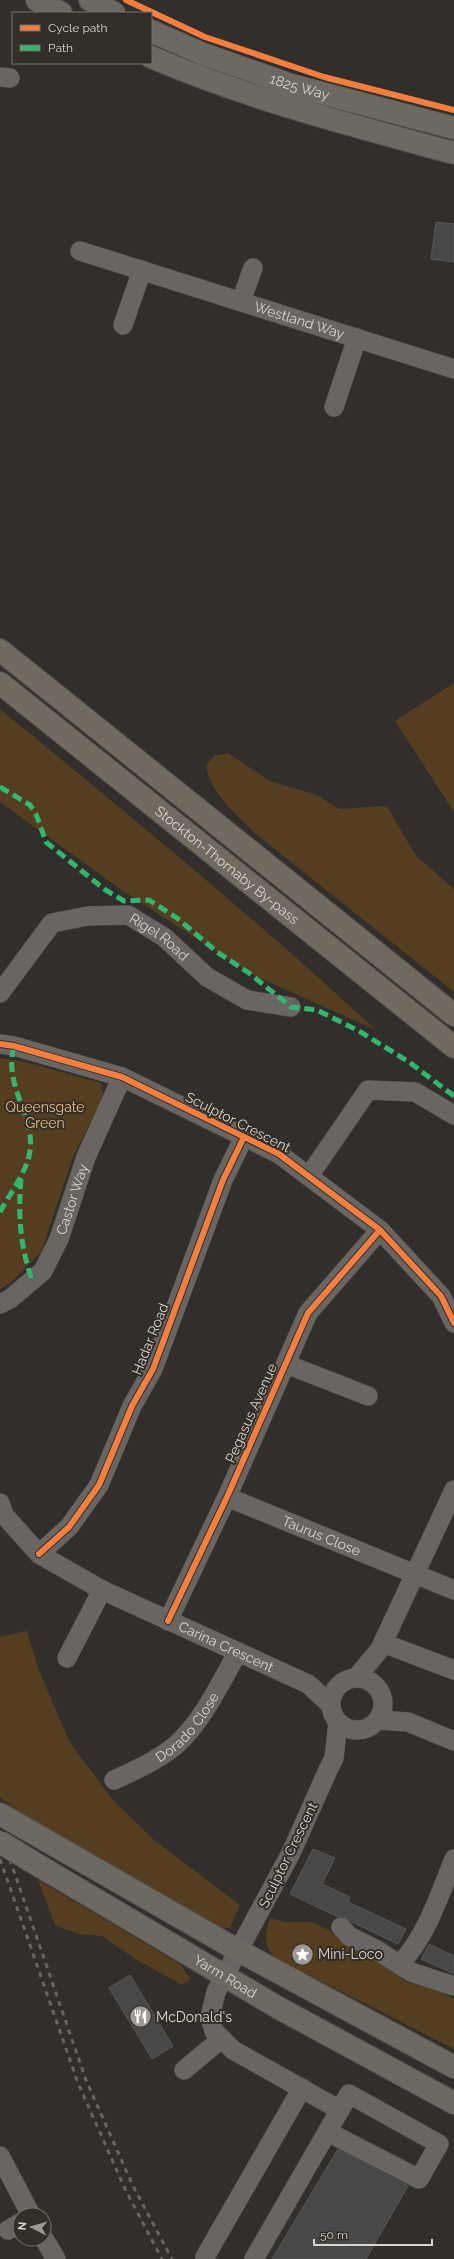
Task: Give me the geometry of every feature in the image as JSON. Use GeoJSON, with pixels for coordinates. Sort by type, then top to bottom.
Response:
{"type":"FeatureCollection","features":[{"type":"Feature","properties":{"kind":"highway","name":"Stockton-Thornaby By-pass"},"geometry":{"type":"LineString","coordinates":[[0,650],[454,1015]]}},
{"type":"Feature","properties":{"kind":"highway","name":"Stockton-Thornaby By-pass"},"geometry":{"type":"LineString","coordinates":[[0,683],[454,1047]]}},
{"type":"Feature","properties":{"kind":"main road"},"geometry":{"type":"LineString","coordinates":[[37,0],[59,12]]}},
{"type":"Feature","properties":{"kind":"main road"},"geometry":{"type":"LineString","coordinates":[[90,0],[112,12]]}},
{"type":"Feature","properties":{"kind":"main road","name":"1825 Way"},"geometry":{"type":"LineString","coordinates":[[152,31],[203,54],[291,85],[454,128]]}},
{"type":"Feature","properties":{"kind":"main road","name":"1825 Way"},"geometry":{"type":"LineString","coordinates":[[152,57],[199,78],[290,108],[454,153]]}},
{"type":"Feature","properties":{"kind":"main road","name":"Yarm Road"},"geometry":{"type":"LineString","coordinates":[[0,1814],[239,1951],[454,2067]]}},
{"type":"Feature","properties":{"kind":"main road","name":"Yarm Road"},"geometry":{"type":"LineString","coordinates":[[0,1842],[277,2007],[454,2103]]}},
{"type":"Feature","properties":{"kind":"street","name":"Westland Way"},"geometry":{"type":"LineString","coordinates":[[80,251],[454,369]]}},
{"type":"Feature","properties":{"kind":"street","name":"Westland Way"},"geometry":{"type":"LineString","coordinates":[[241,301],[253,268]]}},
{"type":"Feature","properties":{"kind":"street"},"geometry":{"type":"LineString","coordinates":[[123,325],[142,270]]}},
{"type":"Feature","properties":{"kind":"street","name":"Westland Way"},"geometry":{"type":"LineString","coordinates":[[334,407],[357,338]]}},
{"type":"Feature","properties":{"kind":"street","name":"Rigel Road"},"geometry":{"type":"LineString","coordinates":[[0,993],[52,923],[88,916],[128,915],[164,937],[207,978],[247,1000],[291,1007]]}},
{"type":"Feature","properties":{"kind":"street","name":"Sculptor Crescent"},"geometry":{"type":"LineString","coordinates":[[0,1044],[14,1046],[122,1077],[279,1154],[380,1230],[441,1296],[454,1323]]}},
{"type":"Feature","properties":{"kind":"street","name":"Castor Way"},"geometry":{"type":"LineString","coordinates":[[0,1304],[10,1299],[43,1271],[59,1239],[86,1157],[122,1077]]}},
{"type":"Feature","properties":{"kind":"street"},"geometry":{"type":"LineString","coordinates":[[309,1176],[368,1090],[416,1092],[454,1115]]}},
{"type":"Feature","properties":{"kind":"street","name":"Hadar Road"},"geometry":{"type":"LineString","coordinates":[[39,1554],[69,1527],[99,1485],[132,1406],[153,1369],[223,1180],[244,1137]]}},
{"type":"Feature","properties":{"kind":"street","name":"Pegasus Avenue"},"geometry":{"type":"LineString","coordinates":[[168,1622],[227,1497],[308,1312],[380,1230]]}},
{"type":"Feature","properties":{"kind":"street"},"geometry":{"type":"LineString","coordinates":[[286,1364],[368,1396]]}},
{"type":"Feature","properties":{"kind":"street"},"geometry":{"type":"LineString","coordinates":[[382,1646],[348,1682],[335,1691],[331,1705],[338,1722],[355,1731],[368,1728],[378,1720],[383,1709],[383,1702],[375,1685],[382,1646],[416,1576],[454,1490]]}},
{"type":"Feature","properties":{"kind":"street","name":"Taurus Close"},"geometry":{"type":"LineString","coordinates":[[227,1497],[416,1576],[454,1590]]}},
{"type":"Feature","properties":{"kind":"street","name":"Carina Crescent"},"geometry":{"type":"LineString","coordinates":[[0,1503],[4,1515],[39,1554],[102,1590],[168,1622],[308,1684],[331,1705]]}},
{"type":"Feature","properties":{"kind":"street"},"geometry":{"type":"LineString","coordinates":[[67,1658],[102,1590]]}},
{"type":"Feature","properties":{"kind":"street"},"geometry":{"type":"LineString","coordinates":[[382,1646],[454,1670]]}},
{"type":"Feature","properties":{"kind":"street","name":"Dorado Close"},"geometry":{"type":"LineString","coordinates":[[114,1780],[152,1762],[177,1744],[198,1719],[238,1652]]}},
{"type":"Feature","properties":{"kind":"street"},"geometry":{"type":"LineString","coordinates":[[348,1682],[363,1679],[375,1685]]}},
{"type":"Feature","properties":{"kind":"street","name":"Carina Crescent"},"geometry":{"type":"LineString","coordinates":[[308,1684],[320,1682],[348,1682]]}},
{"type":"Feature","properties":{"kind":"street"},"geometry":{"type":"LineString","coordinates":[[383,1702],[408,1722],[454,1741]]}},
{"type":"Feature","properties":{"kind":"street"},"geometry":{"type":"LineString","coordinates":[[378,1720],[408,1722]]}},
{"type":"Feature","properties":{"kind":"street","name":"Sculptor Crescent"},"geometry":{"type":"LineString","coordinates":[[220,2040],[214,2031],[210,2017],[216,1992],[226,1976],[291,1853],[334,1758],[338,1722]]}},
{"type":"Feature","properties":{"kind":"street","name":"Sculptor Crescent"},"geometry":{"type":"LineString","coordinates":[[334,1758],[342,1750],[355,1731]]}},
{"type":"Feature","properties":{"kind":"street"},"geometry":{"type":"LineString","coordinates":[[400,1964],[413,1950],[424,1932],[454,1859]]}},
{"type":"Feature","properties":{"kind":"street"},"geometry":{"type":"LineString","coordinates":[[341,1927],[349,1936],[424,1977],[454,1986]]}},
{"type":"Feature","properties":{"kind":"street"},"geometry":{"type":"LineString","coordinates":[[184,2070],[220,2040],[233,2050],[340,2110]]}},
{"type":"Feature","properties":{"kind":"street"},"geometry":{"type":"LineString","coordinates":[[206,2259],[205,2257],[302,2088]]}},
{"type":"Feature","properties":{"kind":"street"},"geometry":{"type":"LineString","coordinates":[[254,2259],[349,2094],[439,2144],[419,2179],[328,2132]]}},
{"type":"Feature","properties":{"kind":"street"},"geometry":{"type":"LineString","coordinates":[[0,2156],[27,2207]]}},
{"type":"Feature","properties":{"kind":"street"},"geometry":{"type":"LineString","coordinates":[[48,2247],[54,2257]]}},
{"type":"Feature","properties":{"kind":"green space"},"geometry":{"type":"Polygon","coordinates":[[[454,683],[454,812],[395,721],[454,683]]]}},
{"type":"Feature","properties":{"kind":"green space"},"geometry":{"type":"Polygon","coordinates":[[[0,709],[143,827],[284,947],[376,1030],[249,973],[120,889],[0,802],[0,709]]]}},
{"type":"Feature","properties":{"kind":"green space"},"geometry":{"type":"Polygon","coordinates":[[[228,753],[270,781],[317,795],[339,809],[387,806],[416,856],[454,889],[454,992],[256,834],[225,803],[213,786],[206,766],[214,756],[228,753]]]}},
{"type":"Feature","properties":{"kind":"green space","name":"Queensgate Green"},"geometry":{"type":"Polygon","coordinates":[[[0,1058],[25,1062],[101,1083],[103,1098],[73,1157],[41,1252],[10,1283],[0,1289],[0,1058]]]}},
{"type":"Feature","properties":{"kind":"green space"},"geometry":{"type":"Polygon","coordinates":[[[27,1631],[38,1668],[70,1743],[112,1799],[154,1840],[240,1905],[230,1928],[215,1928],[30,1820],[0,1797],[0,1637],[27,1631]]]}},
{"type":"Feature","properties":{"kind":"green space"},"geometry":{"type":"Polygon","coordinates":[[[38,1880],[180,1964],[191,1979],[182,1985],[137,1960],[102,1936],[78,1934],[55,1925],[38,1880]]]}},
{"type":"Feature","properties":{"kind":"green space"},"geometry":{"type":"Polygon","coordinates":[[[270,1918],[286,1922],[311,1922],[329,1930],[341,1942],[375,1958],[406,1982],[439,1990],[454,1999],[454,2049],[274,1957],[270,1952],[266,1938],[270,1918]]]}},
{"type":"Feature","properties":{"kind":"building"},"geometry":{"type":"Polygon","coordinates":[[[436,222],[454,224],[454,262],[431,259],[436,222]]]}},
{"type":"Feature","properties":{"kind":"building"},"geometry":{"type":"Polygon","coordinates":[[[313,1849],[335,1858],[322,1884],[350,1897],[348,1902],[406,1929],[398,1944],[352,1922],[345,1917],[338,1917],[290,1894],[313,1849]]]}},
{"type":"Feature","properties":{"kind":"building"},"geometry":{"type":"Polygon","coordinates":[[[429,1944],[454,1956],[454,1974],[421,1959],[429,1944]]]}},
{"type":"Feature","properties":{"kind":"building","name":"McDonald's"},"geometry":{"type":"Polygon","coordinates":[[[130,1975],[173,2046],[152,2059],[109,1988],[130,1975]]]}},
{"type":"Feature","properties":{"kind":"building"},"geometry":{"type":"Polygon","coordinates":[[[338,2149],[408,2186],[366,2259],[272,2259],[338,2149]]]}},
{"type":"Feature","properties":{"kind":"railway"},"geometry":{"type":"LineString","coordinates":[[0,1831],[86,2080],[133,2186],[172,2259]]}},
{"type":"Feature","properties":{"kind":"railway"},"geometry":{"type":"LineString","coordinates":[[0,1859],[78,2083],[125,2189],[162,2259]]}},
{"type":"Feature","properties":{"kind":"marked path"},"geometry":{"type":"LineString","coordinates":[[0,787],[30,805],[36,814],[46,842],[104,889],[124,901],[149,900],[177,918],[217,952],[249,973],[291,1007],[317,1010],[359,1031],[409,1062],[454,1096]]}},
{"type":"Feature","properties":{"kind":"marked path"},"geometry":{"type":"LineString","coordinates":[[0,1212],[26,1166],[30,1151],[28,1125],[13,1074],[12,1061],[14,1046]]}},
{"type":"Feature","properties":{"kind":"marked path"},"geometry":{"type":"LineString","coordinates":[[21,1179],[20,1217],[22,1242],[32,1280]]}},
{"type":"Feature","properties":{"kind":"cycle path"},"geometry":{"type":"LineString","coordinates":[[126,0],[152,12]]}},
{"type":"Feature","properties":{"kind":"cycle path"},"geometry":{"type":"LineString","coordinates":[[152,12],[205,37],[324,77],[454,110]]}},
{"type":"Feature","properties":{"kind":"cycle path"},"geometry":{"type":"LineString","coordinates":[[0,1044],[14,1046],[122,1077],[279,1154],[380,1230],[441,1296],[454,1323]]}},
{"type":"Feature","properties":{"kind":"cycle path"},"geometry":{"type":"LineString","coordinates":[[39,1554],[69,1527],[99,1485],[132,1406],[153,1369],[223,1180],[244,1137]]}},
{"type":"Feature","properties":{"kind":"cycle path"},"geometry":{"type":"LineString","coordinates":[[168,1621],[227,1497],[308,1313],[380,1230]]}},
{"type":"Feature","properties":{"kind":"place","name":"Mini-Loco"},"geometry":{"type":"Point","coordinates":[302,1954]}},
{"type":"Feature","properties":{"kind":"place","name":"McDonald's"},"geometry":{"type":"Point","coordinates":[141,2017]}}]}
